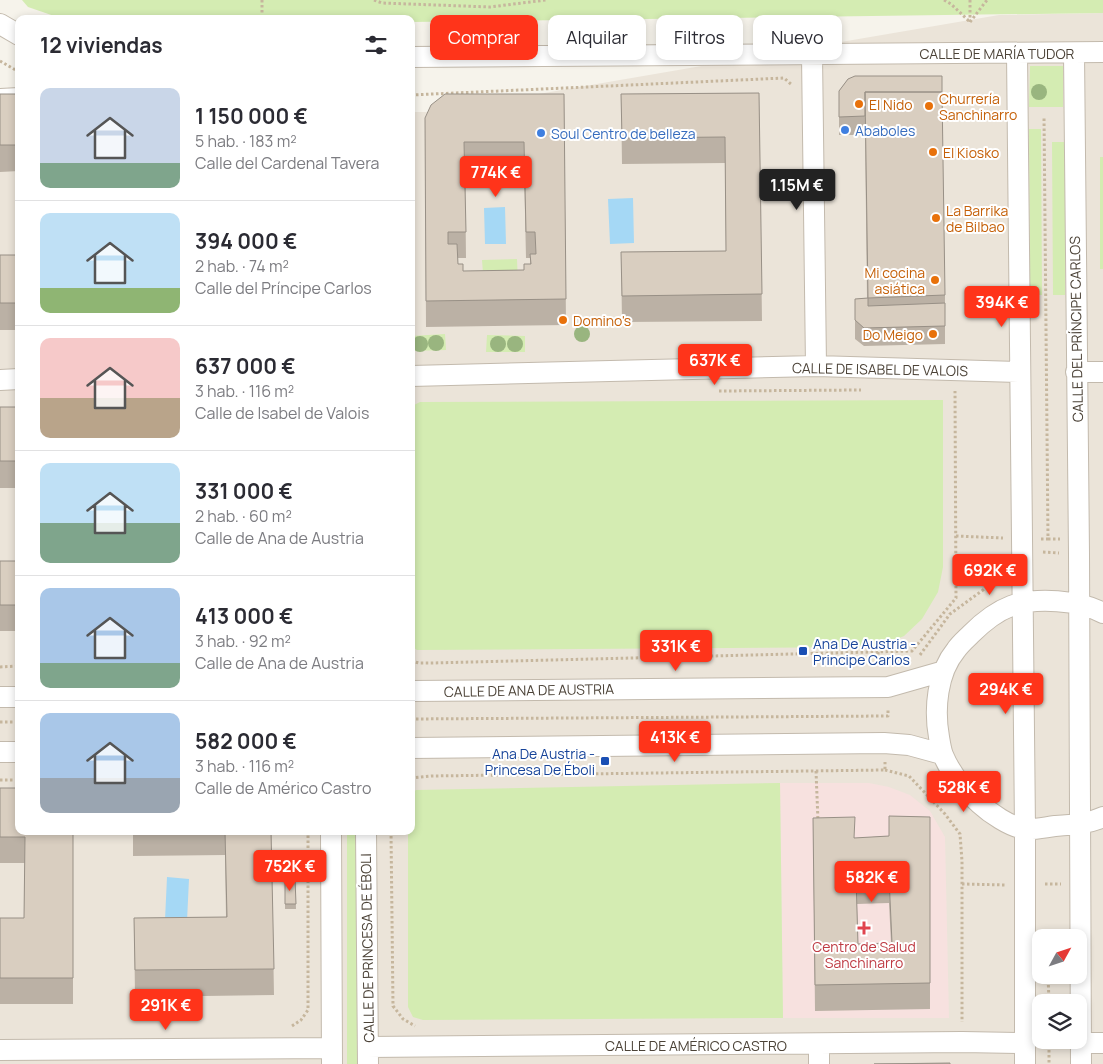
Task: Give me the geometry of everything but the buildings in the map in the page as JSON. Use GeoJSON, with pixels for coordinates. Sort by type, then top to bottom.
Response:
{"type":"FeatureCollection","features":[{"type":"Feature","properties":{"kind":"street"},"geometry":{"type":"LineString","coordinates":[[0,24],[15,33]]}},
{"type":"Feature","properties":{"kind":"street","name":"CALLE DE MARÍA TUDOR"},"geometry":{"type":"LineString","coordinates":[[842,55],[1103,52]]}},
{"type":"Feature","properties":{"kind":"street"},"geometry":{"type":"LineString","coordinates":[[1017,53],[1025,829],[1025,1064]]}},
{"type":"Feature","properties":{"kind":"street","name":"CALLE DEL PRÍNCIPE CARLOS"},"geometry":{"type":"LineString","coordinates":[[1074,53],[1081,994]]}},
{"type":"Feature","properties":{"kind":"street","name":"CALLE DE MARÍA TUDOR"},"geometry":{"type":"LineString","coordinates":[[415,58],[753,55]]}},
{"type":"Feature","properties":{"kind":"street"},"geometry":{"type":"LineString","coordinates":[[812,60],[816,366]]}},
{"type":"Feature","properties":{"kind":"street","name":"CALLE DE ISABEL DE VALOIS"},"geometry":{"type":"LineString","coordinates":[[415,376],[816,366],[1019,372]]}},
{"type":"Feature","properties":{"kind":"street"},"geometry":{"type":"LineString","coordinates":[[1076,372],[1103,372]]}},
{"type":"Feature","properties":{"kind":"street"},"geometry":{"type":"LineString","coordinates":[[0,380],[15,379]]}},
{"type":"Feature","properties":{"kind":"street"},"geometry":{"type":"LineString","coordinates":[[1103,613],[1078,604],[1056,602],[1023,602],[1002,609],[985,620],[955,651],[944,671],[939,689],[937,712],[942,754],[955,777],[969,794],[986,809],[1004,820],[1025,829],[1081,824],[1103,817]]}},
{"type":"Feature","properties":{"kind":"street","name":"CALLE DE ANA DE AUSTRIA"},"geometry":{"type":"LineString","coordinates":[[415,692],[888,687],[944,671]]}},
{"type":"Feature","properties":{"kind":"street"},"geometry":{"type":"LineString","coordinates":[[0,697],[15,697]]}},
{"type":"Feature","properties":{"kind":"street"},"geometry":{"type":"LineString","coordinates":[[415,748],[884,743],[909,745],[942,754]]}},
{"type":"Feature","properties":{"kind":"street"},"geometry":{"type":"LineString","coordinates":[[0,752],[15,752]]}},
{"type":"Feature","properties":{"kind":"street"},"geometry":{"type":"LineString","coordinates":[[0,1050],[332,1056],[331,835]]}},
{"type":"Feature","properties":{"kind":"street","name":"CALLE DE PRINCESA DE ÉBOLI"},"geometry":{"type":"LineString","coordinates":[[366,835],[368,1056]]}},
{"type":"Feature","properties":{"kind":"street","name":"CALLE DE AMÉRICO CASTRO"},"geometry":{"type":"LineString","coordinates":[[368,1056],[819,1044],[1025,1043]]}},
{"type":"Feature","properties":{"kind":"street"},"geometry":{"type":"LineString","coordinates":[[1087,1043],[1103,1043]]}},
{"type":"Feature","properties":{"kind":"street"},"geometry":{"type":"LineString","coordinates":[[819,1044],[820,1064]]}},
{"type":"Feature","properties":{"kind":"street","name":"CALLE DEL PRÍNCIPE CARLOS"},"geometry":{"type":"LineString","coordinates":[[1081,1049],[1081,1064]]}},
{"type":"Feature","properties":{"kind":"lane"},"geometry":{"type":"LineString","coordinates":[[0,94],[15,93]]}},
{"type":"Feature","properties":{"kind":"path"},"geometry":{"type":"LineString","coordinates":[[262,0],[262,15]]}},
{"type":"Feature","properties":{"kind":"path"},"geometry":{"type":"LineString","coordinates":[[374,0],[382,4],[490,7],[546,0]]}},
{"type":"Feature","properties":{"kind":"path"},"geometry":{"type":"LineString","coordinates":[[506,5],[507,0]]}},
{"type":"Feature","properties":{"kind":"path"},"geometry":{"type":"LineString","coordinates":[[944,0],[970,22]]}},
{"type":"Feature","properties":{"kind":"path"},"geometry":{"type":"LineString","coordinates":[[970,0],[970,22]]}},
{"type":"Feature","properties":{"kind":"path"},"geometry":{"type":"LineString","coordinates":[[970,22],[987,0]]}},
{"type":"Feature","properties":{"kind":"path"},"geometry":{"type":"LineString","coordinates":[[0,61],[15,70]]}},
{"type":"Feature","properties":{"kind":"path"},"geometry":{"type":"LineString","coordinates":[[415,95],[784,78],[792,86]]}},
{"type":"Feature","properties":{"kind":"path"},"geometry":{"type":"LineString","coordinates":[[1040,539],[1048,539],[1044,116]]}},
{"type":"Feature","properties":{"kind":"path"},"geometry":{"type":"LineString","coordinates":[[717,392],[866,390]]}},
{"type":"Feature","properties":{"kind":"path"},"geometry":{"type":"LineString","coordinates":[[415,662],[912,651],[956,598],[955,390]]}},
{"type":"Feature","properties":{"kind":"path"},"geometry":{"type":"LineString","coordinates":[[956,536],[1008,538]]}},
{"type":"Feature","properties":{"kind":"path"},"geometry":{"type":"LineString","coordinates":[[1041,552],[1067,553]]}},
{"type":"Feature","properties":{"kind":"path"},"geometry":{"type":"LineString","coordinates":[[914,659],[922,654],[950,614],[983,590],[995,576],[1002,556]]}},
{"type":"Feature","properties":{"kind":"path"},"geometry":{"type":"LineString","coordinates":[[878,652],[880,672]]}},
{"type":"Feature","properties":{"kind":"path"},"geometry":{"type":"LineString","coordinates":[[0,666],[15,666]]}},
{"type":"Feature","properties":{"kind":"path"},"geometry":{"type":"LineString","coordinates":[[882,707],[883,724]]}},
{"type":"Feature","properties":{"kind":"path"},"geometry":{"type":"LineString","coordinates":[[550,709],[550,726]]}},
{"type":"Feature","properties":{"kind":"path"},"geometry":{"type":"LineString","coordinates":[[415,719],[888,716]]}},
{"type":"Feature","properties":{"kind":"path"},"geometry":{"type":"LineString","coordinates":[[0,722],[15,722]]}},
{"type":"Feature","properties":{"kind":"path"},"geometry":{"type":"LineString","coordinates":[[885,754],[885,770]]}},
{"type":"Feature","properties":{"kind":"path"},"geometry":{"type":"LineString","coordinates":[[551,766],[551,775]]}},
{"type":"Feature","properties":{"kind":"path"},"geometry":{"type":"LineString","coordinates":[[415,778],[885,770],[909,776],[960,834],[962,861],[962,1042]]}},
{"type":"Feature","properties":{"kind":"path"},"geometry":{"type":"LineString","coordinates":[[816,771],[819,826]]}},
{"type":"Feature","properties":{"kind":"path"},"geometry":{"type":"LineString","coordinates":[[0,780],[15,780]]}},
{"type":"Feature","properties":{"kind":"path"},"geometry":{"type":"LineString","coordinates":[[287,1029],[301,1020],[308,1010],[308,835]]}},
{"type":"Feature","properties":{"kind":"path"},"geometry":{"type":"LineString","coordinates":[[391,835],[393,1006],[403,1019],[418,1028]]}},
{"type":"Feature","properties":{"kind":"path"},"geometry":{"type":"LineString","coordinates":[[1049,1049],[1049,1064]]}},
{"type":"Feature","properties":{"kind":"shaded area"},"geometry":{"type":"Polygon","coordinates":[[[1103,13],[1103,1064],[0,1064],[0,122],[15,122],[15,835],[415,835],[415,112],[433,112],[753,57],[753,60],[842,60],[842,42],[999,15],[1103,13]]]}},
{"type":"Feature","properties":{"kind":"shaded area","name":"Centro de Salud Sanchinarro"},"geometry":{"type":"Polygon","coordinates":[[[780,783],[869,783],[889,787],[910,795],[930,811],[945,837],[949,1018],[783,1018],[780,783]]]}},
{"type":"Feature","properties":{"kind":"green space"},"geometry":{"type":"Polygon","coordinates":[[[22,0],[1103,0],[1103,13],[842,16],[753,15],[753,18],[743,18],[743,15],[656,15],[656,19],[646,19],[646,15],[548,15],[548,20],[538,20],[538,15],[430,15],[430,22],[415,22],[415,15],[51,15],[28,7],[22,0]]]}},
{"type":"Feature","properties":{"kind":"green space"},"geometry":{"type":"Polygon","coordinates":[[[1030,66],[1063,66],[1063,107],[1029,107],[1030,66]]]}},
{"type":"Feature","properties":{"kind":"green space"},"geometry":{"type":"Polygon","coordinates":[[[1029,129],[1041,129],[1042,295],[1030,295],[1029,129]]]}},
{"type":"Feature","properties":{"kind":"green space"},"geometry":{"type":"Polygon","coordinates":[[[1052,142],[1065,142],[1065,295],[1053,295],[1052,142]]]}},
{"type":"Feature","properties":{"kind":"green space"},"geometry":{"type":"Polygon","coordinates":[[[1100,157],[1103,157],[1103,269],[1100,269],[1100,157]]]}},
{"type":"Feature","properties":{"kind":"green space"},"geometry":{"type":"Polygon","coordinates":[[[517,259],[518,284],[484,286],[482,260],[517,259]]]}},
{"type":"Feature","properties":{"kind":"green space"},"geometry":{"type":"Polygon","coordinates":[[[445,334],[446,350],[415,351],[415,336],[445,334]]]}},
{"type":"Feature","properties":{"kind":"green space"},"geometry":{"type":"Polygon","coordinates":[[[487,335],[525,336],[525,352],[486,352],[487,335]]]}},
{"type":"Feature","properties":{"kind":"green space"},"geometry":{"type":"Polygon","coordinates":[[[943,400],[943,567],[938,592],[922,619],[904,636],[878,647],[417,650],[415,649],[415,404],[420,402],[943,400]]]}},
{"type":"Feature","properties":{"kind":"green space"},"geometry":{"type":"Polygon","coordinates":[[[780,783],[783,1018],[423,1020],[413,1017],[408,1007],[408,835],[415,835],[416,790],[780,783]]]}},
{"type":"Feature","properties":{"kind":"green space"},"geometry":{"type":"Polygon","coordinates":[[[347,835],[357,835],[359,1064],[347,1064],[347,835]]]}},
{"type":"Feature","properties":{"kind":"water"},"geometry":{"type":"Polygon","coordinates":[[[633,198],[634,243],[610,244],[608,199],[633,198]]]}},
{"type":"Feature","properties":{"kind":"water"},"geometry":{"type":"Polygon","coordinates":[[[505,207],[506,244],[485,244],[484,208],[505,207]]]}},
{"type":"Feature","properties":{"kind":"water"},"geometry":{"type":"Polygon","coordinates":[[[167,877],[189,879],[187,921],[165,920],[167,877]]]}},
{"type":"Feature","properties":{"kind":"place","name":"El Nido"},"geometry":{"type":"Point","coordinates":[859,104]}},
{"type":"Feature","properties":{"kind":"place","name":"Churrería Sanchinarro"},"geometry":{"type":"Point","coordinates":[929,106]}},
{"type":"Feature","properties":{"kind":"place","name":"Ababoles"},"geometry":{"type":"Point","coordinates":[845,130]}},
{"type":"Feature","properties":{"kind":"place","name":"Soul Centro de belleza"},"geometry":{"type":"Point","coordinates":[541,133]}},
{"type":"Feature","properties":{"kind":"place","name":"El Kiosko"},"geometry":{"type":"Point","coordinates":[933,152]}},
{"type":"Feature","properties":{"kind":"place","name":"La Barrika de Bilbao"},"geometry":{"type":"Point","coordinates":[936,218]}},
{"type":"Feature","properties":{"kind":"place","name":"Mi cocina asiática"},"geometry":{"type":"Point","coordinates":[935,280]}},
{"type":"Feature","properties":{"kind":"place","name":"Domino's"},"geometry":{"type":"Point","coordinates":[563,320]}},
{"type":"Feature","properties":{"kind":"place","name":"Do Meigo"},"geometry":{"type":"Point","coordinates":[933,334]}},
{"type":"Feature","properties":{"kind":"place","name":"Ana De Austria - Principe Carlos"},"geometry":{"type":"Point","coordinates":[803,651]}},
{"type":"Feature","properties":{"kind":"place","name":"Ana De Austria - Princesa De Éboli"},"geometry":{"type":"Point","coordinates":[605,761]}},
{"type":"Feature","properties":{"kind":"place","name":"Centro de Salud Sanchinarro"},"geometry":{"type":"Point","coordinates":[864,928]}}]}
